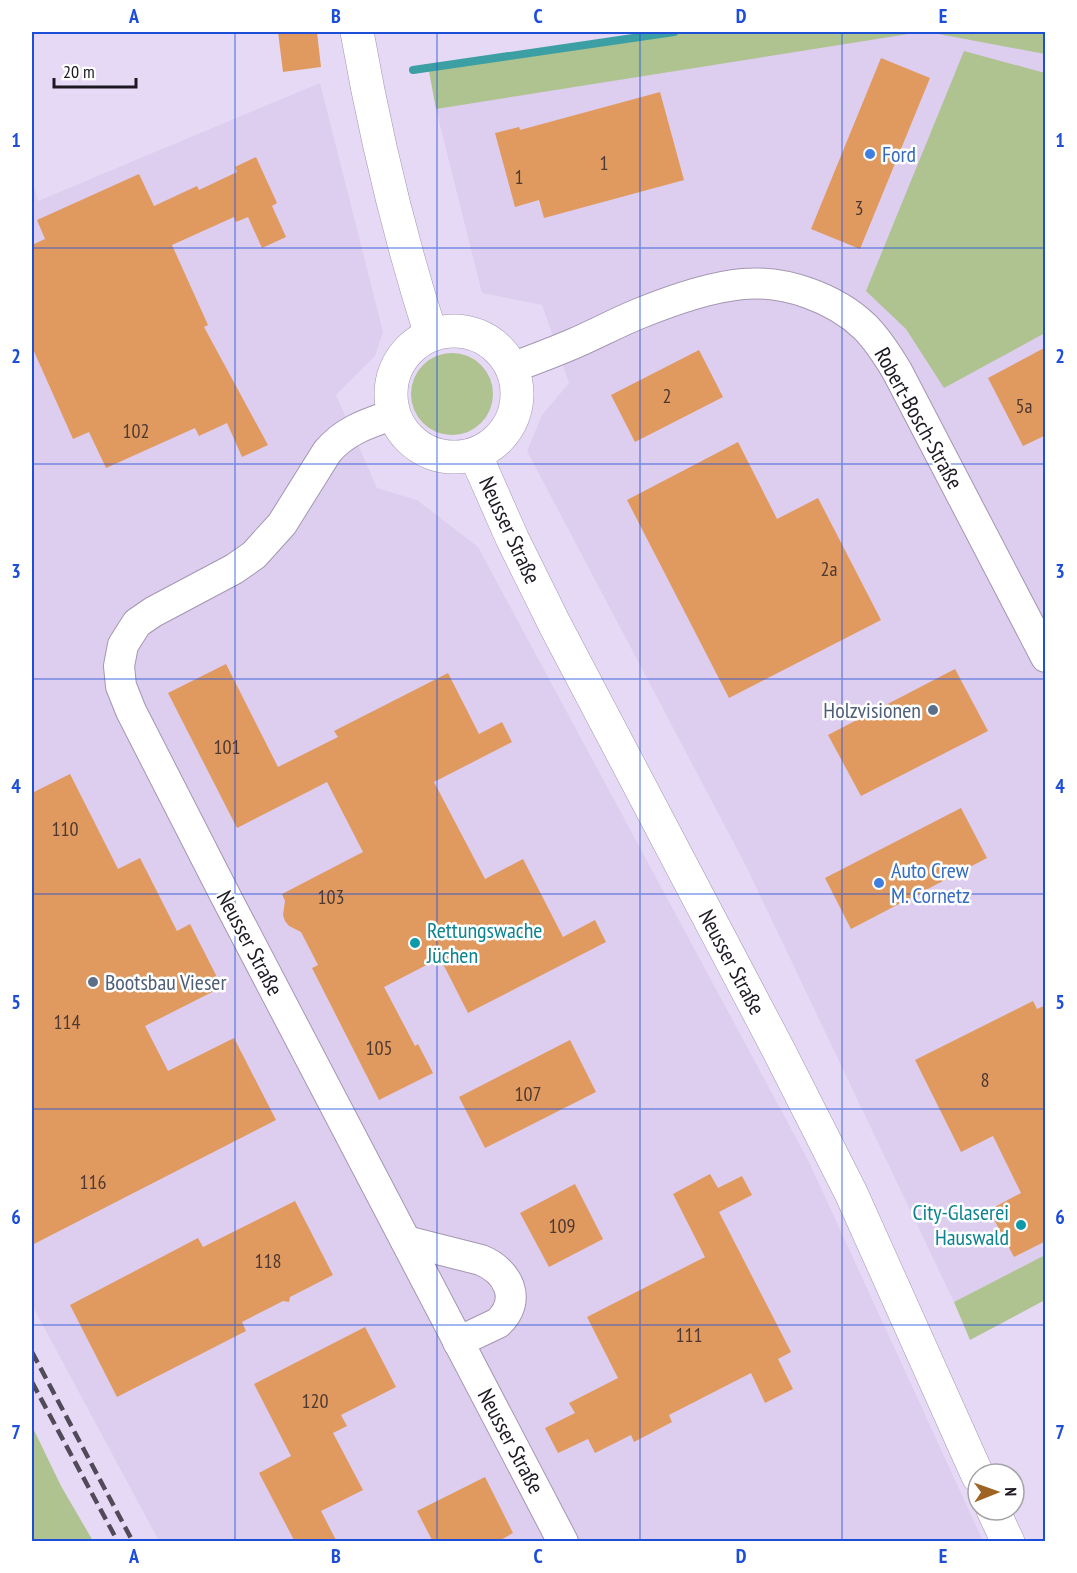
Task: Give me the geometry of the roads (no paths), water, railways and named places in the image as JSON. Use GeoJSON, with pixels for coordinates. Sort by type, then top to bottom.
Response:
{"type":"FeatureCollection","features":[{"type":"Feature","properties":{"kind":"main road"},"geometry":{"type":"LineString","coordinates":[[357,32],[387,181],[431,335]]}},
{"type":"Feature","properties":{"kind":"main road"},"geometry":{"type":"LineString","coordinates":[[444,332],[464,332],[483,339],[500,351],[512,368],[517,402],[512,420],[490,446],[475,454],[455,458],[427,452],[405,434],[395,414],[391,399],[392,381],[398,364],[420,340],[431,335],[444,332]]}},
{"type":"Feature","properties":{"kind":"main road","name":"Neusser Straße"},"geometry":{"type":"LineString","coordinates":[[475,454],[546,608],[778,1049],[851,1193],[972,1462]]}},
{"type":"Feature","properties":{"kind":"main road"},"geometry":{"type":"LineString","coordinates":[[999,1522],[1008,1542]]}},
{"type":"Feature","properties":{"kind":"street","name":"Robert-Bosch-Straße"},"geometry":{"type":"LineString","coordinates":[[512,368],[576,343],[652,309],[731,286],[767,284],[795,290],[827,301],[864,327],[897,371],[1046,657]]}},
{"type":"Feature","properties":{"kind":"street","name":"Neusser Straße"},"geometry":{"type":"LineString","coordinates":[[395,414],[357,428],[335,442],[288,515],[262,547],[234,569],[142,619],[127,637],[119,666],[121,686],[131,711],[563,1542]]}},
{"type":"Feature","properties":{"kind":"street"},"geometry":{"type":"LineString","coordinates":[[406,1242],[481,1260],[499,1270],[505,1278],[511,1299],[504,1318],[459,1342]]}},
{"type":"Feature","properties":{"kind":"waterway"},"geometry":{"type":"LineString","coordinates":[[413,70],[674,32]]}},
{"type":"Feature","properties":{"kind":"railway"},"geometry":{"type":"LineString","coordinates":[[32,1352],[133,1542]]}},
{"type":"Feature","properties":{"kind":"railway"},"geometry":{"type":"LineString","coordinates":[[32,1382],[118,1542]]}},
{"type":"Feature","properties":{"kind":"place","name":"Ford"},"geometry":{"type":"Point","coordinates":[870,154]}},
{"type":"Feature","properties":{"kind":"place","name":"Holzvisionen"},"geometry":{"type":"Point","coordinates":[933,710]}},
{"type":"Feature","properties":{"kind":"place","name":"Auto Crew M. Cornetz"},"geometry":{"type":"Point","coordinates":[879,883]}},
{"type":"Feature","properties":{"kind":"place","name":"Rettungswache Jüchen"},"geometry":{"type":"Point","coordinates":[415,943]}},
{"type":"Feature","properties":{"kind":"place","name":"Bootsbau Vieser"},"geometry":{"type":"Point","coordinates":[93,982]}},
{"type":"Feature","properties":{"kind":"place","name":"City-Glaserei Hauswald"},"geometry":{"type":"Point","coordinates":[1021,1225]}}]}
